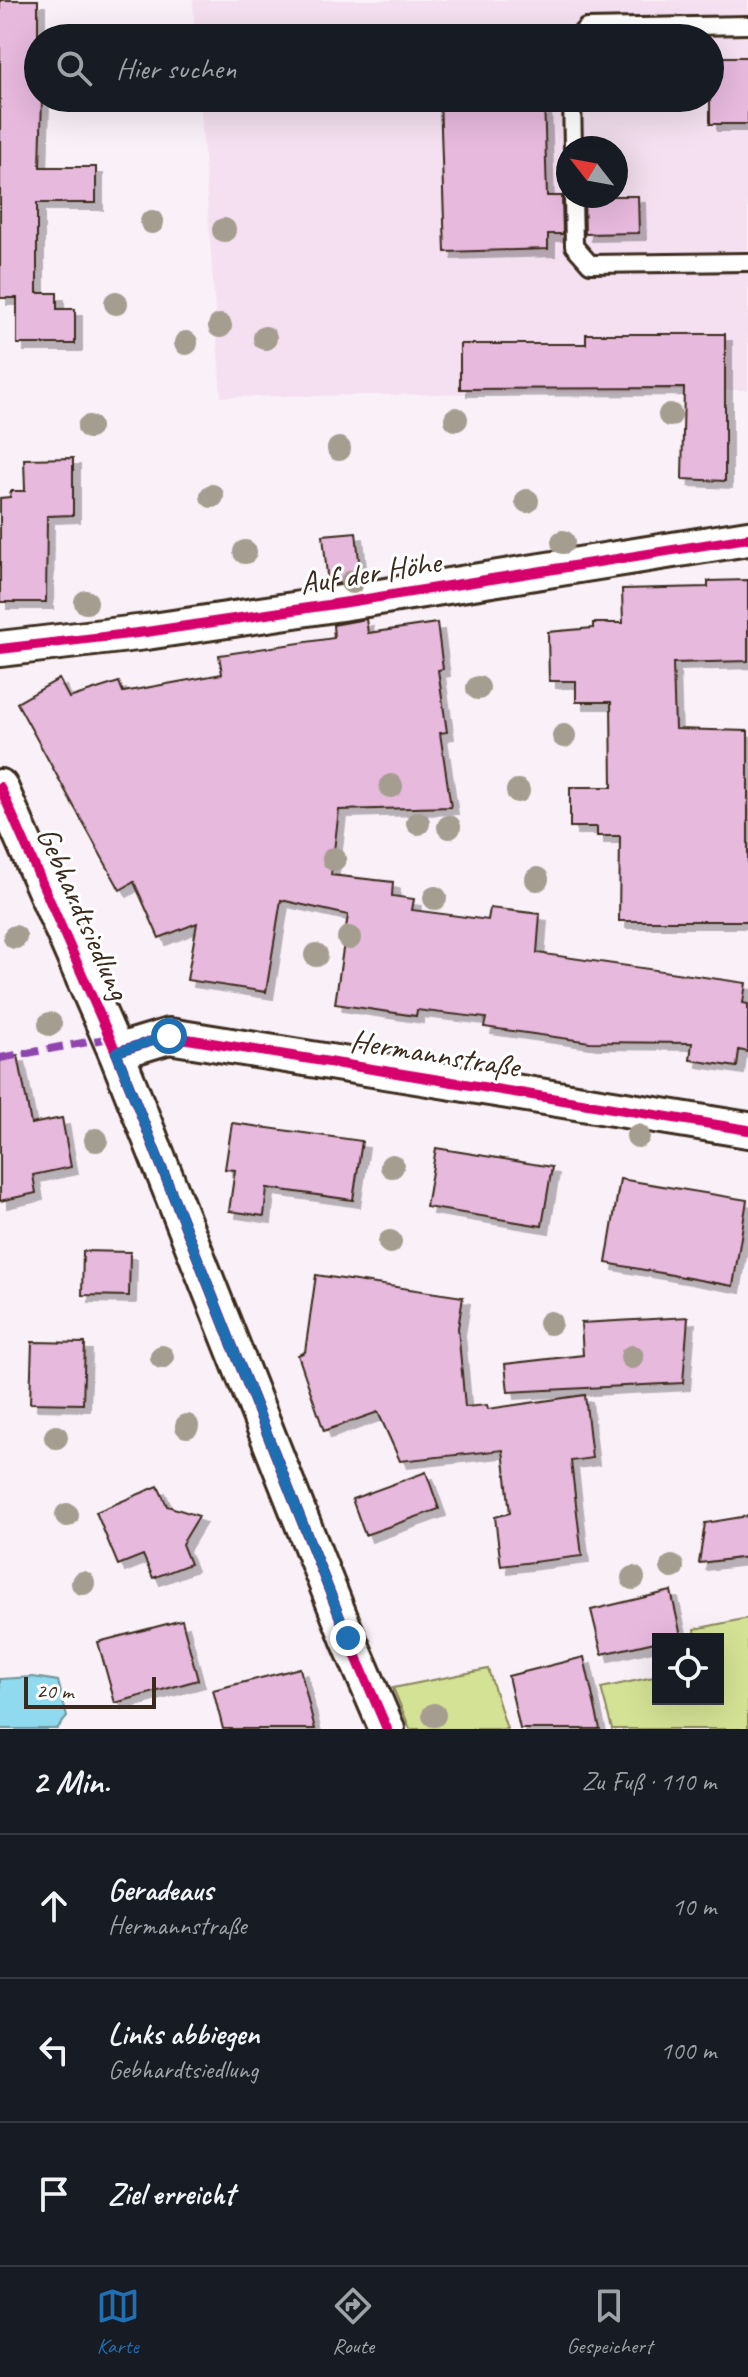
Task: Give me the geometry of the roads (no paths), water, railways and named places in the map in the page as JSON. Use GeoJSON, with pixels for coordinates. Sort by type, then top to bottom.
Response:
{"type":"FeatureCollection","features":[{"type":"Feature","properties":{"kind":"street","name":"Auf der Höhe"},"geometry":{"type":"LineString","coordinates":[[0,649],[146,632],[748,538]]}},
{"type":"Feature","properties":{"kind":"street","name":"Gebhardtsiedlung"},"geometry":{"type":"LineString","coordinates":[[0,787],[116,1052],[387,1729]]}},
{"type":"Feature","properties":{"kind":"street","name":"Hermannstraße"},"geometry":{"type":"LineString","coordinates":[[116,1052],[169,1036],[748,1130]]}},
{"type":"Feature","properties":{"kind":"lane"},"geometry":{"type":"LineString","coordinates":[[724,25],[748,25]]}},
{"type":"Feature","properties":{"kind":"lane"},"geometry":{"type":"LineString","coordinates":[[572,112],[573,136]]}},
{"type":"Feature","properties":{"kind":"lane"},"geometry":{"type":"LineString","coordinates":[[573,208],[574,246],[590,264],[748,262]]}},
{"type":"Feature","properties":{"kind":"water"},"geometry":{"type":"Polygon","coordinates":[[[33,1677],[58,1681],[67,1717],[57,1729],[0,1729],[0,1679],[33,1677]]]}}]}
